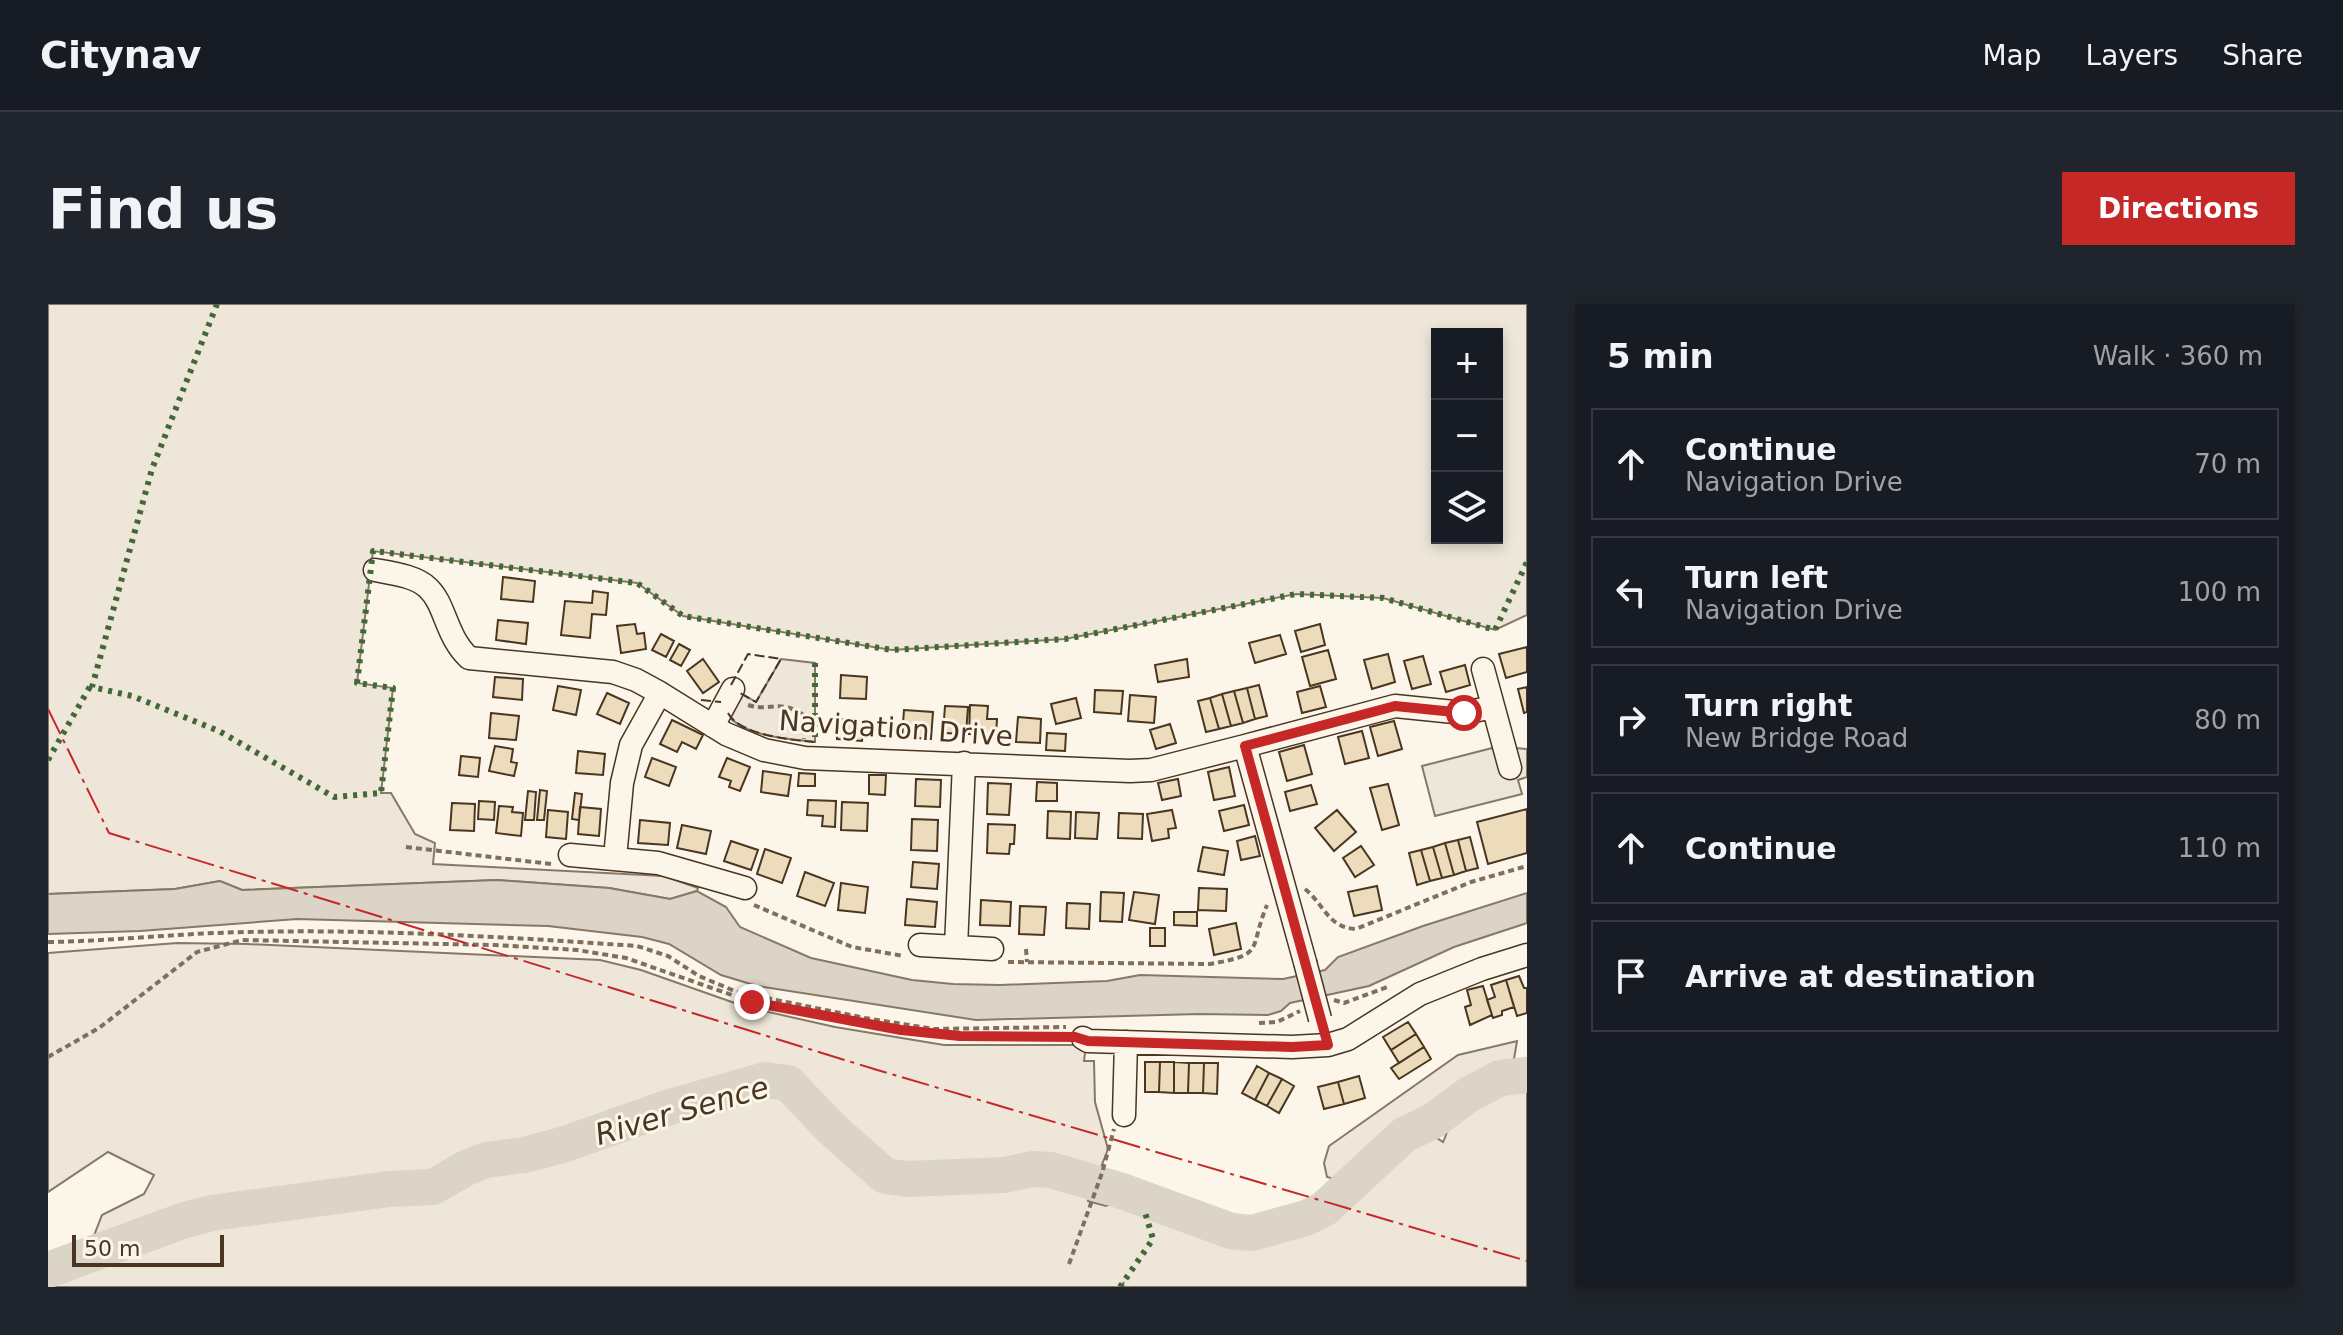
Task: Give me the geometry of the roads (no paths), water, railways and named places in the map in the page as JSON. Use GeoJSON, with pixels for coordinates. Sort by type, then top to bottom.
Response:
{"type":"FeatureCollection","features":[{"type":"Feature","properties":{"kind":"street","name":"Navigation Drive"},"geometry":{"type":"LineString","coordinates":[[375,570],[427,586],[437,599],[457,646],[469,658],[613,672],[636,680],[713,726],[764,750],[805,758],[1151,770],[1395,706],[1464,713],[1493,707]]}},
{"type":"Feature","properties":{"kind":"street"},"geometry":{"type":"LineString","coordinates":[[1483,669],[1510,768]]}},
{"type":"Feature","properties":{"kind":"street"},"geometry":{"type":"LineString","coordinates":[[615,858],[622,783],[631,745],[660,693]]}},
{"type":"Feature","properties":{"kind":"street"},"geometry":{"type":"LineString","coordinates":[[713,726],[731,694]]}},
{"type":"Feature","properties":{"kind":"street"},"geometry":{"type":"LineString","coordinates":[[1245,746],[1305,962],[1314,1014],[1328,1045]]}},
{"type":"Feature","properties":{"kind":"street"},"geometry":{"type":"LineString","coordinates":[[956,947],[964,763]]}},
{"type":"Feature","properties":{"kind":"street"},"geometry":{"type":"LineString","coordinates":[[568,860],[615,858],[658,863],[744,894]]}},
{"type":"Feature","properties":{"kind":"street"},"geometry":{"type":"LineString","coordinates":[[915,951],[956,947],[995,955]]}},
{"type":"Feature","properties":{"kind":"street"},"geometry":{"type":"LineString","coordinates":[[1079,1033],[1088,1041],[1292,1047],[1328,1045],[1348,1039],[1420,994],[1527,955]]}},
{"type":"Feature","properties":{"kind":"street"},"geometry":{"type":"LineString","coordinates":[[1124,1115],[1126,1042]]}},
{"type":"Feature","properties":{"kind":"waterway","name":"River Sence"},"geometry":{"type":"LineString","coordinates":[[48,1270],[212,1213],[389,1189],[433,1187],[486,1160],[524,1155],[562,1145],[670,1107],[765,1080],[788,1083],[832,1129],[885,1176],[908,1179],[1051,1170],[1119,1190],[1231,1231],[1252,1233],[1306,1218],[1324,1209],[1404,1135],[1433,1121],[1468,1095],[1500,1078],[1527,1075]]}}]}
